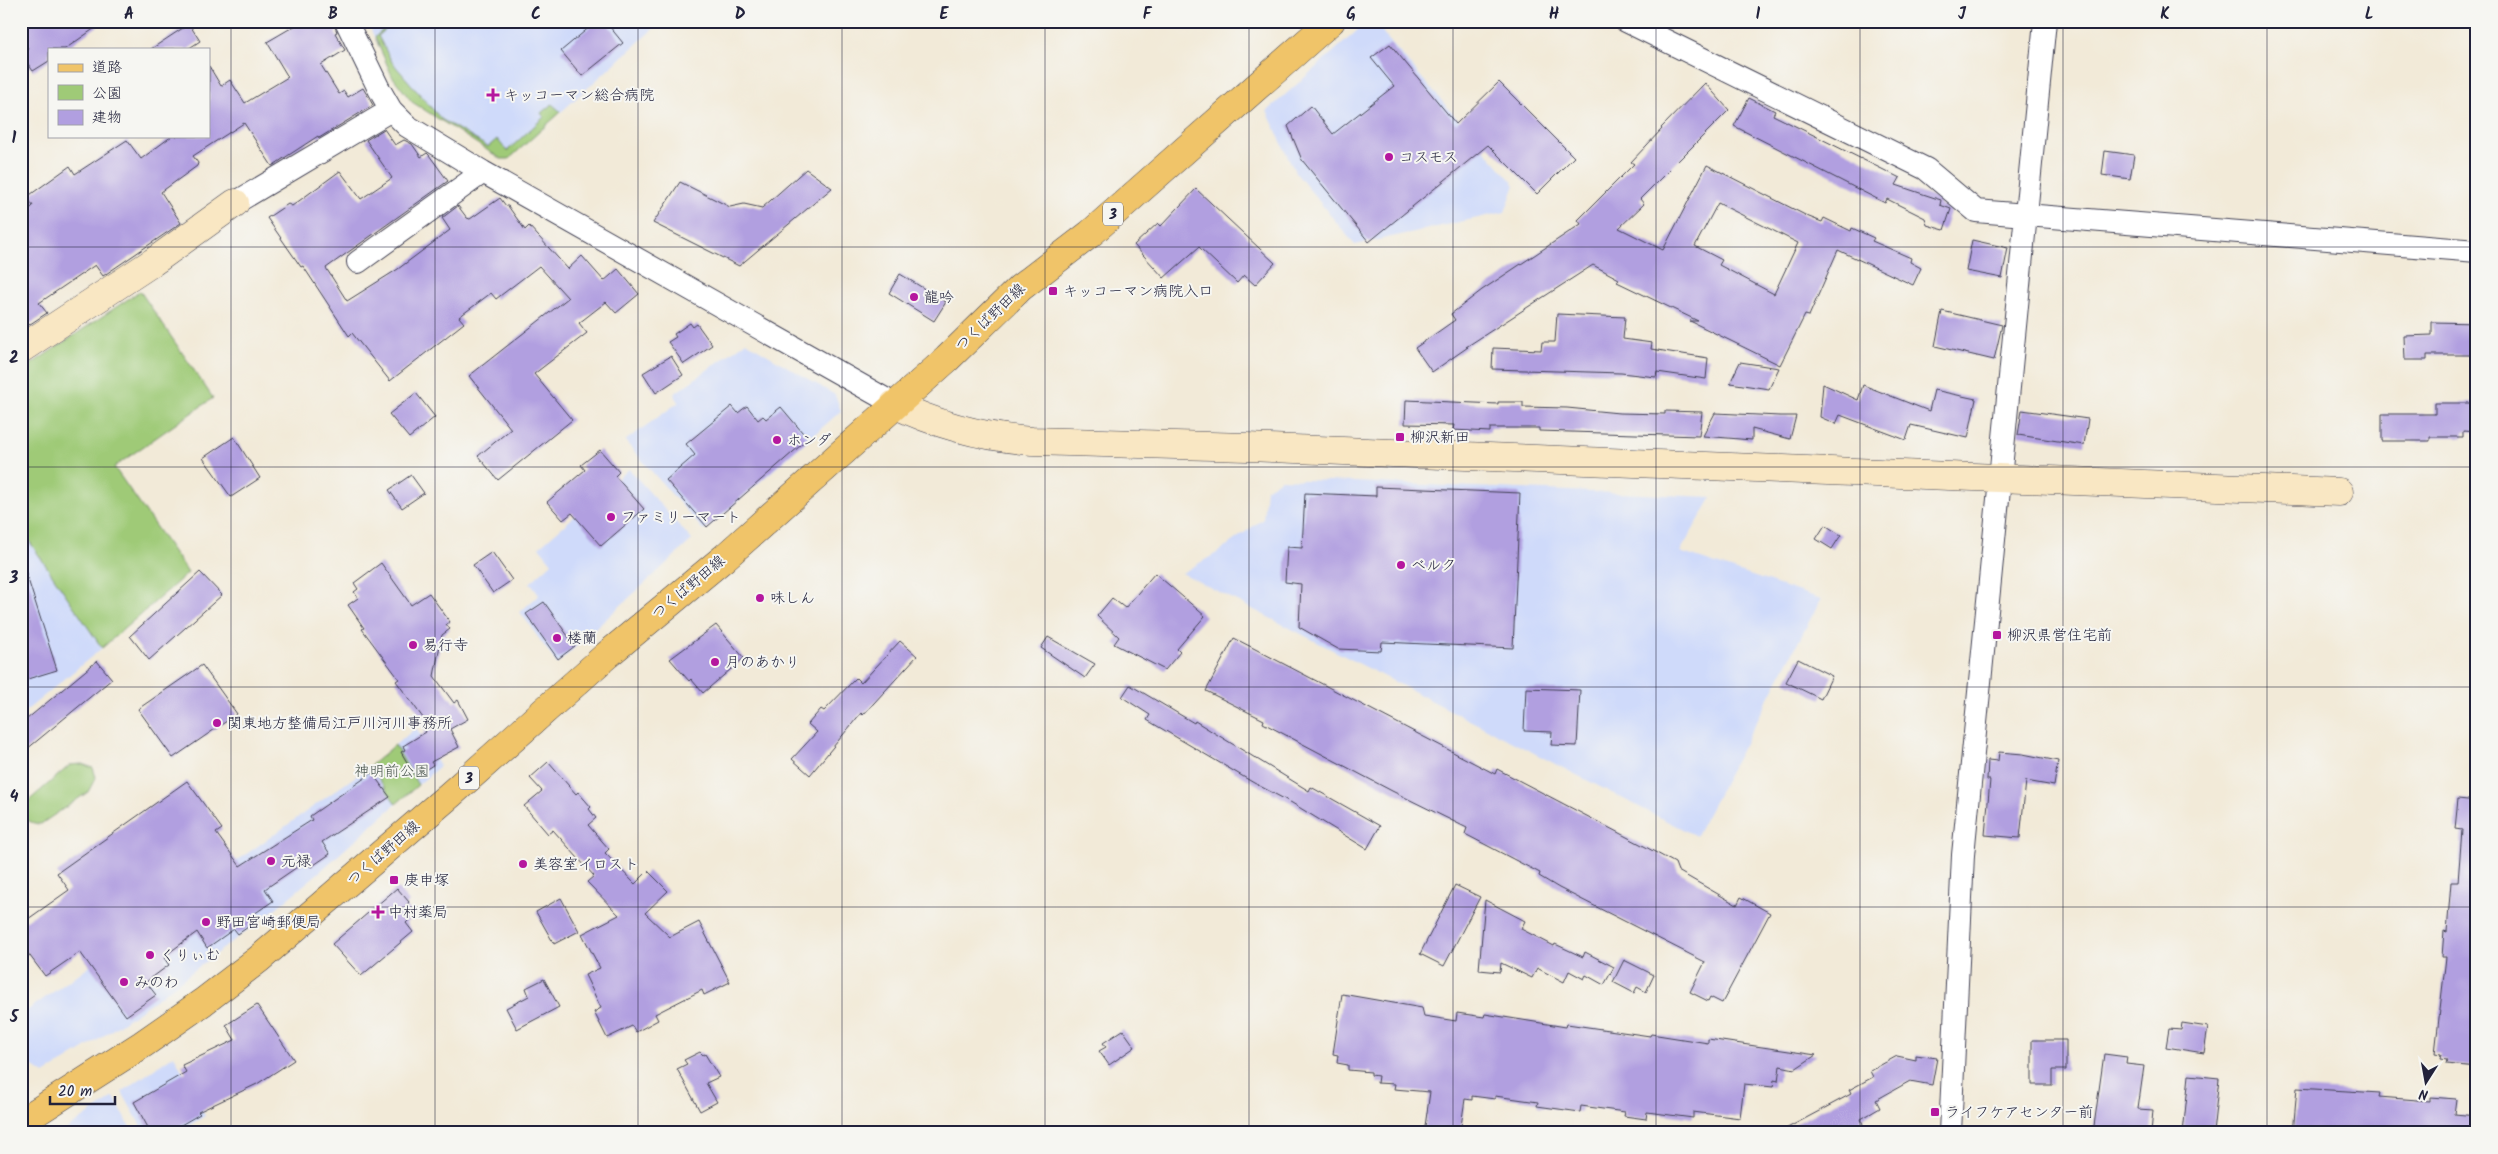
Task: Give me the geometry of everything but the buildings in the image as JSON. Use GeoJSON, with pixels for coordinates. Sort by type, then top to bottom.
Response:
{"type":"FeatureCollection","features":[{"type":"Feature","properties":{"kind":"main road","name":"つくば野田線"},"geometry":{"type":"LineString","coordinates":[[21,1122],[143,1044],[203,1002],[259,959],[444,800],[607,655],[724,558],[894,404],[947,359],[1020,288],[1090,234],[1331,21]]}},
{"type":"Feature","properties":{"kind":"street"},"geometry":{"type":"LineString","coordinates":[[346,21],[378,89],[391,110],[407,126],[483,172],[894,404],[952,428],[1000,438],[1032,441],[1247,447],[2339,492]]}},
{"type":"Feature","properties":{"kind":"street"},"geometry":{"type":"LineString","coordinates":[[1626,21],[1926,169],[1976,211],[2477,251]]}},
{"type":"Feature","properties":{"kind":"street"},"geometry":{"type":"LineString","coordinates":[[1950,1133],[1963,855],[2045,21]]}},
{"type":"Feature","properties":{"kind":"street"},"geometry":{"type":"LineString","coordinates":[[21,349],[153,262],[235,203],[391,110]]}},
{"type":"Feature","properties":{"kind":"street"},"geometry":{"type":"LineString","coordinates":[[358,262],[483,172]]}},
{"type":"Feature","properties":{"kind":"shaded area","name":"キッコーマン総合病院"},"geometry":{"type":"Polygon","coordinates":[[[381,21],[662,21],[509,159],[501,159],[412,102],[392,76],[371,30],[381,21]]]}},
{"type":"Feature","properties":{"kind":"shaded area"},"geometry":{"type":"Polygon","coordinates":[[[1368,21],[1375,21],[1386,37],[1515,185],[1505,212],[1355,245],[1295,172],[1267,111],[1368,21]]]}},
{"type":"Feature","properties":{"kind":"shaded area"},"geometry":{"type":"Polygon","coordinates":[[[746,342],[835,395],[841,411],[704,531],[625,441],[679,402],[674,394],[746,342]]]}},
{"type":"Feature","properties":{"kind":"shaded area"},"geometry":{"type":"Polygon","coordinates":[[[629,469],[692,540],[557,664],[520,612],[539,595],[530,583],[552,563],[539,547],[629,469]]]}},
{"type":"Feature","properties":{"kind":"shaded area"},"geometry":{"type":"Polygon","coordinates":[[[1281,479],[1712,497],[1680,552],[1821,599],[1696,836],[1182,573],[1217,553],[1263,519],[1266,489],[1281,479]]]}},
{"type":"Feature","properties":{"kind":"shaded area"},"geometry":{"type":"Polygon","coordinates":[[[21,529],[102,648],[21,715],[21,529]]]}},
{"type":"Feature","properties":{"kind":"shaded area"},"geometry":{"type":"Polygon","coordinates":[[[416,728],[440,766],[418,785],[395,745],[416,728]]]}},
{"type":"Feature","properties":{"kind":"shaded area"},"geometry":{"type":"Polygon","coordinates":[[[370,766],[396,804],[317,874],[275,909],[159,997],[92,1044],[44,1074],[21,1058],[21,1015],[370,766]]]}},
{"type":"Feature","properties":{"kind":"shaded area"},"geometry":{"type":"Polygon","coordinates":[[[174,1055],[205,1116],[176,1133],[145,1133],[122,1092],[174,1055]]]}},
{"type":"Feature","properties":{"kind":"shaded area"},"geometry":{"type":"Polygon","coordinates":[[[114,1097],[133,1133],[61,1133],[114,1097]]]}},
{"type":"Feature","properties":{"kind":"green space"},"geometry":{"type":"Polygon","coordinates":[[[393,21],[396,21],[378,36],[392,62],[441,119],[488,147],[497,139],[507,151],[544,117],[541,113],[552,104],[561,112],[509,159],[501,159],[412,102],[392,76],[375,37],[393,21]]]}},
{"type":"Feature","properties":{"kind":"green space"},"geometry":{"type":"Polygon","coordinates":[[[140,291],[213,398],[114,467],[188,573],[102,648],[21,529],[21,371],[140,291]]]}},
{"type":"Feature","properties":{"kind":"green space","name":"神明前公園"},"geometry":{"type":"Polygon","coordinates":[[[395,745],[418,785],[396,804],[370,766],[395,745]]]}},
{"type":"Feature","properties":{"kind":"green space"},"geometry":{"type":"Polygon","coordinates":[[[82,764],[93,768],[96,777],[88,792],[41,824],[29,821],[23,812],[26,803],[70,765],[82,764]]]}},
{"type":"Feature","properties":{"kind":"place","name":"キッコーマン総合病院"},"geometry":{"type":"Point","coordinates":[493,95]}},
{"type":"Feature","properties":{"kind":"place","name":"コスモス"},"geometry":{"type":"Point","coordinates":[1389,157]}},
{"type":"Feature","properties":{"kind":"place","name":"キッコーマン病院入口"},"geometry":{"type":"Point","coordinates":[1053,291]}},
{"type":"Feature","properties":{"kind":"place","name":"龍吟"},"geometry":{"type":"Point","coordinates":[914,297]}},
{"type":"Feature","properties":{"kind":"place","name":"柳沢新田"},"geometry":{"type":"Point","coordinates":[1400,437]}},
{"type":"Feature","properties":{"kind":"place","name":"ホンダ"},"geometry":{"type":"Point","coordinates":[777,440]}},
{"type":"Feature","properties":{"kind":"place","name":"ファミリーマート"},"geometry":{"type":"Point","coordinates":[611,517]}},
{"type":"Feature","properties":{"kind":"place","name":"ベルク"},"geometry":{"type":"Point","coordinates":[1401,565]}},
{"type":"Feature","properties":{"kind":"place","name":"味しん"},"geometry":{"type":"Point","coordinates":[760,598]}},
{"type":"Feature","properties":{"kind":"place","name":"柳沢県営住宅前"},"geometry":{"type":"Point","coordinates":[1997,635]}},
{"type":"Feature","properties":{"kind":"place","name":"楼蘭"},"geometry":{"type":"Point","coordinates":[557,638]}},
{"type":"Feature","properties":{"kind":"place","name":"易行寺"},"geometry":{"type":"Point","coordinates":[413,645]}},
{"type":"Feature","properties":{"kind":"place","name":"月のあかり"},"geometry":{"type":"Point","coordinates":[715,662]}},
{"type":"Feature","properties":{"kind":"place","name":"関東地方整備局江戸川河川事務所"},"geometry":{"type":"Point","coordinates":[217,723]}},
{"type":"Feature","properties":{"kind":"place","name":"元禄"},"geometry":{"type":"Point","coordinates":[271,861]}},
{"type":"Feature","properties":{"kind":"place","name":"美容室イロスト"},"geometry":{"type":"Point","coordinates":[523,864]}},
{"type":"Feature","properties":{"kind":"place","name":"庚申塚"},"geometry":{"type":"Point","coordinates":[394,880]}},
{"type":"Feature","properties":{"kind":"place","name":"中村薬局"},"geometry":{"type":"Point","coordinates":[378,912]}},
{"type":"Feature","properties":{"kind":"place","name":"野田宮崎郵便局"},"geometry":{"type":"Point","coordinates":[206,922]}},
{"type":"Feature","properties":{"kind":"place","name":"くりぃむ"},"geometry":{"type":"Point","coordinates":[150,955]}},
{"type":"Feature","properties":{"kind":"place","name":"みのわ"},"geometry":{"type":"Point","coordinates":[124,982]}},
{"type":"Feature","properties":{"kind":"place","name":"ライフケアセンター前"},"geometry":{"type":"Point","coordinates":[1935,1112]}}]}
